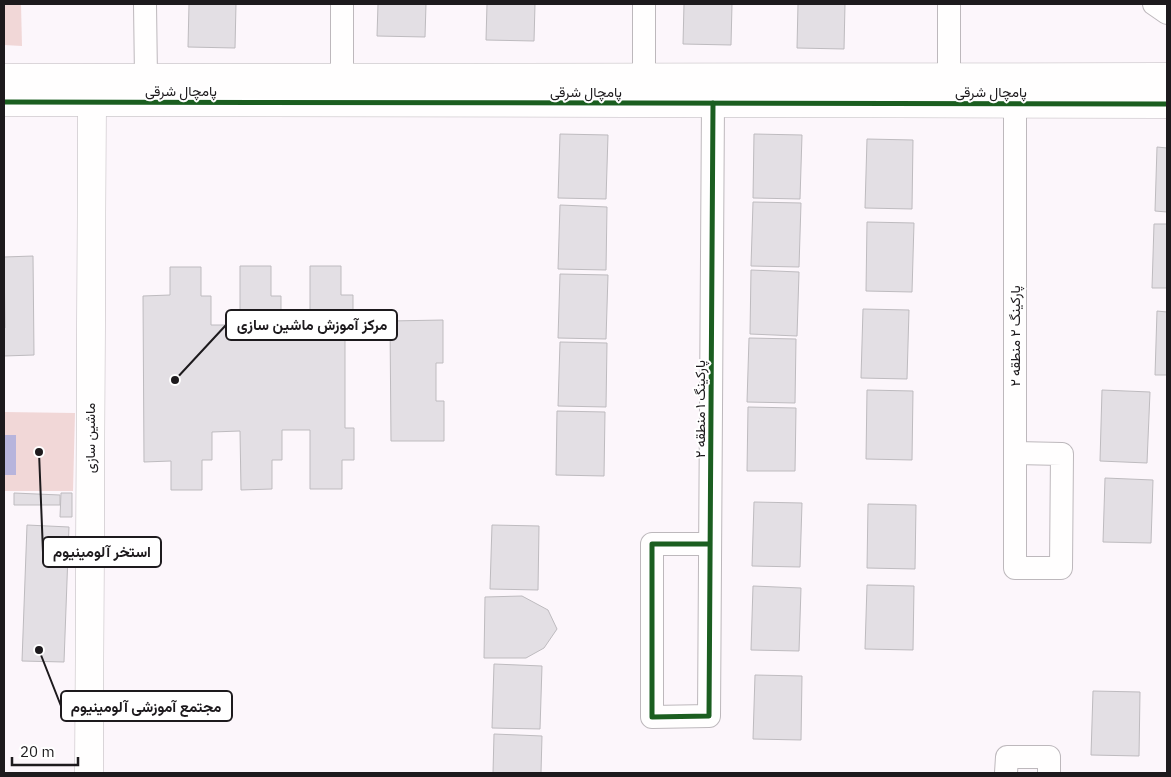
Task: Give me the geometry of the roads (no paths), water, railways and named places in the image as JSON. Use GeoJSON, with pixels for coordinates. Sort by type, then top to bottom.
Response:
{"type":"FeatureCollection","features":[{"type":"Feature","properties":{"kind":"street"},"geometry":{"type":"LineString","coordinates":[[145,4],[146,78]]}},
{"type":"Feature","properties":{"kind":"street"},"geometry":{"type":"LineString","coordinates":[[342,4],[342,78]]}},
{"type":"Feature","properties":{"kind":"street"},"geometry":{"type":"LineString","coordinates":[[644,4],[644,78]]}},
{"type":"Feature","properties":{"kind":"street"},"geometry":{"type":"LineString","coordinates":[[949,4],[949,77]]}},
{"type":"Feature","properties":{"kind":"street"},"geometry":{"type":"LineString","coordinates":[[1154,4],[1167,13]]}},
{"type":"Feature","properties":{"kind":"street","name":"پامچال شرقی"},"geometry":{"type":"LineString","coordinates":[[4,78],[1167,77]]}},
{"type":"Feature","properties":{"kind":"street","name":"پامچال شرقی"},"geometry":{"type":"LineString","coordinates":[[4,102],[1167,104]]}},
{"type":"Feature","properties":{"kind":"street","name":"ماشین سازی"},"geometry":{"type":"LineString","coordinates":[[89,773],[92,103]]}},
{"type":"Feature","properties":{"kind":"street","name":"پارکینگ ۱ منطقه ۲"},"geometry":{"type":"LineString","coordinates":[[710,544],[652,544],[652,717],[709,716],[713,103]]}},
{"type":"Feature","properties":{"kind":"street","name":"پارکینگ ۲ منطقه ۲"},"geometry":{"type":"LineString","coordinates":[[1015,104],[1015,454],[1016,568],[1060,568],[1062,454],[1015,454]]}},
{"type":"Feature","properties":{"kind":"street"},"geometry":{"type":"LineString","coordinates":[[1006,765],[1049,757],[1049,773]]}},
{"type":"Feature","properties":{"kind":"water"},"geometry":{"type":"Polygon","coordinates":[[[4,435],[16,435],[16,475],[4,475],[4,435]]]}},
{"type":"Feature","properties":{"kind":"place","name":"مرکز آموزش ماشین سازی"},"geometry":{"type":"Point","coordinates":[175,380]}},
{"type":"Feature","properties":{"kind":"place","name":"استخر آلومینیوم"},"geometry":{"type":"Point","coordinates":[39,452]}},
{"type":"Feature","properties":{"kind":"place","name":"مجتمع آموزشی آلومینیوم"},"geometry":{"type":"Point","coordinates":[39,650]}}]}
